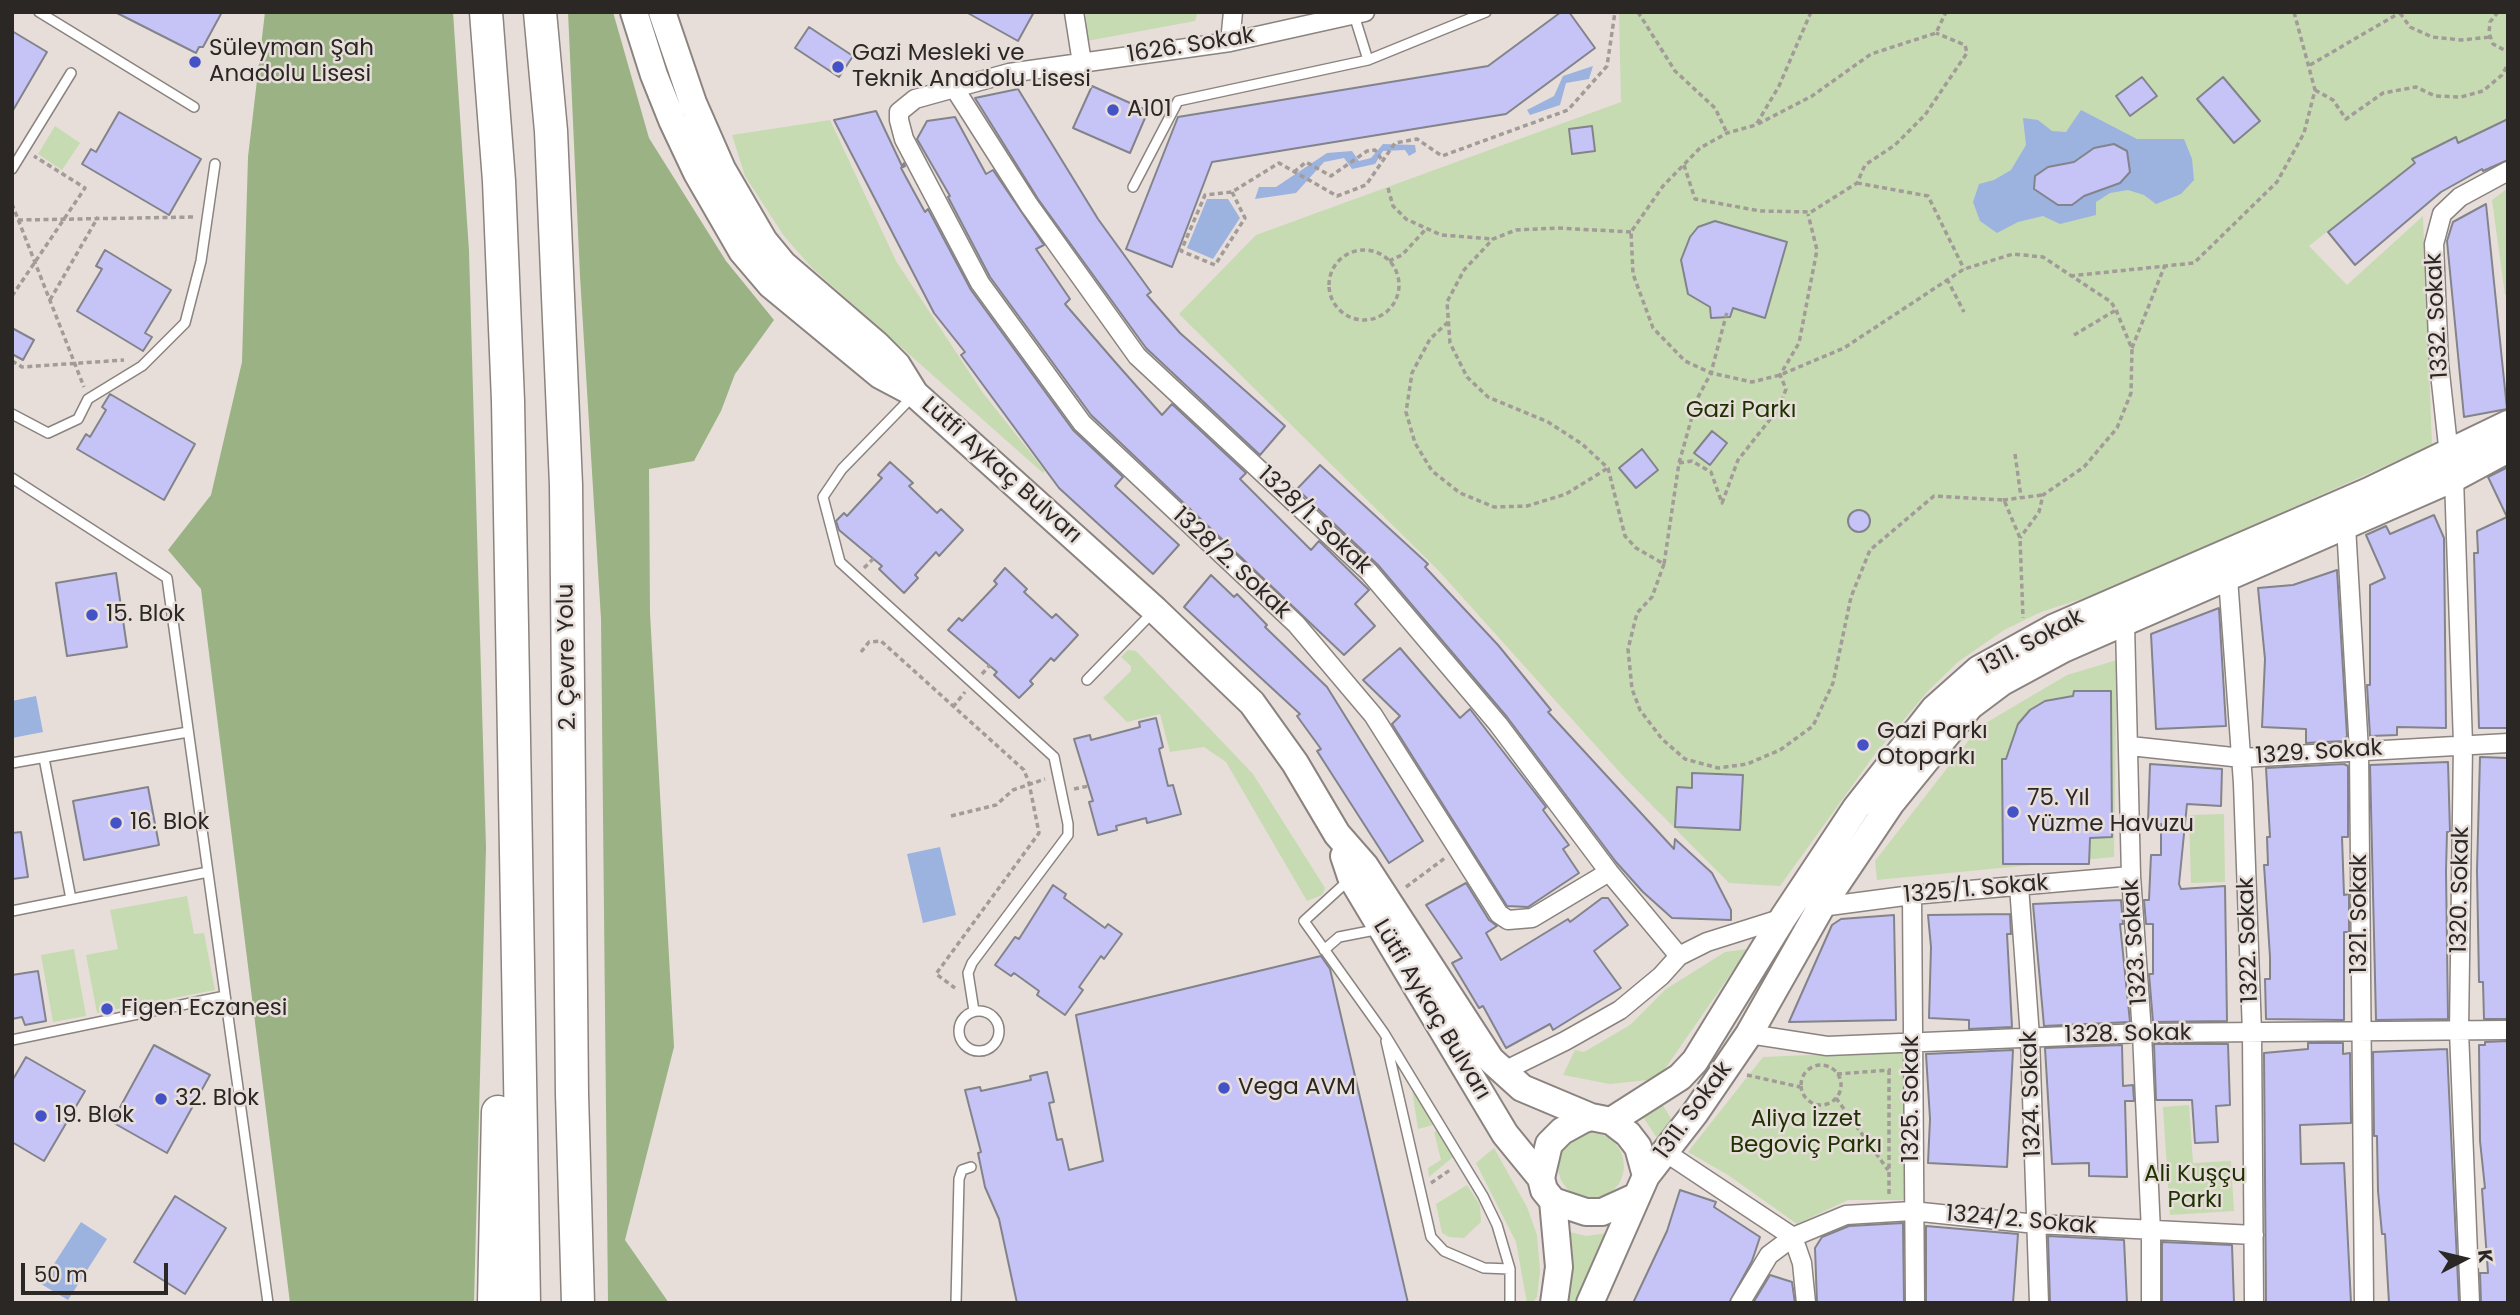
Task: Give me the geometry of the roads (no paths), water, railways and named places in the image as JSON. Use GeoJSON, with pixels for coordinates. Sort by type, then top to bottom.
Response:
{"type":"FeatureCollection","features":[{"type":"Feature","properties":{"kind":"highway"},"geometry":{"type":"LineString","coordinates":[[486,12],[499,181],[508,389],[524,1303]]}},
{"type":"Feature","properties":{"kind":"highway","name":"2. Çevre Yolu"},"geometry":{"type":"LineString","coordinates":[[540,12],[551,131],[566,485],[572,1094],[578,1303]]}},
{"type":"Feature","properties":{"kind":"highway"},"geometry":{"type":"LineString","coordinates":[[494,1303],[502,1020],[516,951]]}},
{"type":"Feature","properties":{"kind":"main road"},"geometry":{"type":"LineString","coordinates":[[634,12],[672,120],[742,251],[771,285],[880,375],[915,394]]}},
{"type":"Feature","properties":{"kind":"main road","name":"Lütfi Aykaç Bulvarı"},"geometry":{"type":"LineString","coordinates":[[665,18],[693,103],[722,169],[764,241],[807,287],[897,365],[915,394],[1155,610],[1252,703],[1295,763],[1337,834],[1365,866],[1464,1023],[1502,1072],[1539,1097],[1601,1119]]}},
{"type":"Feature","properties":{"kind":"main road","name":"1311. Sokak"},"geometry":{"type":"LineString","coordinates":[[1641,1186],[1749,1034],[1821,907],[1891,803],[1970,706],[2026,668],[2346,526],[2452,466],[2508,424]]}},
{"type":"Feature","properties":{"kind":"main road","name":"1311. Sokak"},"geometry":{"type":"LineString","coordinates":[[1601,1119],[1680,1077],[1695,1061],[1783,918],[1856,808],[1934,709],[1979,668],[2027,640],[2452,466],[2508,449]]}},
{"type":"Feature","properties":{"kind":"main road","name":"Lütfi Aykaç Bulvarı"},"geometry":{"type":"LineString","coordinates":[[1337,834],[1352,877],[1382,929],[1505,1134],[1541,1178]]}},
{"type":"Feature","properties":{"kind":"main road"},"geometry":{"type":"LineString","coordinates":[[1590,1303],[1641,1186],[1638,1147],[1628,1134],[1601,1119],[1562,1131],[1549,1144],[1541,1178],[1544,1190],[1553,1201],[1586,1212],[1602,1212],[1641,1186]]}},
{"type":"Feature","properties":{"kind":"main road"},"geometry":{"type":"LineString","coordinates":[[1553,1201],[1559,1267],[1554,1303]]}},
{"type":"Feature","properties":{"kind":"street"},"geometry":{"type":"LineString","coordinates":[[1074,12],[1082,63]]}},
{"type":"Feature","properties":{"kind":"street"},"geometry":{"type":"LineString","coordinates":[[1230,42],[1233,12]]}},
{"type":"Feature","properties":{"kind":"street","name":"1626. Sokak"},"geometry":{"type":"LineString","coordinates":[[899,112],[915,99],[953,86],[1009,73],[1230,42],[1359,13]]}},
{"type":"Feature","properties":{"kind":"street","name":"1328/1. Sokak"},"geometry":{"type":"LineString","coordinates":[[953,86],[1029,205],[1137,356],[1369,572],[1498,724],[1609,872],[1679,956]]}},
{"type":"Feature","properties":{"kind":"street","name":"1328/2. Sokak"},"geometry":{"type":"LineString","coordinates":[[899,112],[904,139],[980,283],[1082,423],[1296,624],[1373,715],[1499,914],[1508,920],[1532,918],[1609,872]]}},
{"type":"Feature","properties":{"kind":"street","name":"1332. Sokak"},"geometry":{"type":"LineString","coordinates":[[2452,466],[2439,364],[2434,244],[2442,214],[2451,205],[2460,197],[2508,171]]}},
{"type":"Feature","properties":{"kind":"street","name":"1320. Sokak"},"geometry":{"type":"LineString","coordinates":[[2452,466],[2463,744],[2459,1031],[2470,1303]]}},
{"type":"Feature","properties":{"kind":"street","name":"1321. Sokak"},"geometry":{"type":"LineString","coordinates":[[2346,526],[2359,751],[2364,1303]]}},
{"type":"Feature","properties":{"kind":"street","name":"1322. Sokak"},"geometry":{"type":"LineString","coordinates":[[2228,578],[2242,758],[2252,1033],[2255,1303]]}},
{"type":"Feature","properties":{"kind":"street","name":"1323. Sokak"},"geometry":{"type":"LineString","coordinates":[[2125,624],[2131,876],[2142,1033],[2151,1232],[2151,1303]]}},
{"type":"Feature","properties":{"kind":"street","name":"1329. Sokak"},"geometry":{"type":"LineString","coordinates":[[2130,746],[2242,758],[2508,743]]}},
{"type":"Feature","properties":{"kind":"street","name":"1325/1. Sokak"},"geometry":{"type":"LineString","coordinates":[[1821,907],[1912,895],[2131,876]]}},
{"type":"Feature","properties":{"kind":"street","name":"1324. Sokak"},"geometry":{"type":"LineString","coordinates":[[2019,886],[2030,1037],[2039,1303]]}},
{"type":"Feature","properties":{"kind":"street","name":"1325. Sokak"},"geometry":{"type":"LineString","coordinates":[[1912,895],[1912,1211],[1915,1303]]}},
{"type":"Feature","properties":{"kind":"street"},"geometry":{"type":"LineString","coordinates":[[1502,1072],[1620,1010],[1661,976],[1679,956],[1707,942],[1783,918]]}},
{"type":"Feature","properties":{"kind":"street","name":"1328. Sokak"},"geometry":{"type":"LineString","coordinates":[[1749,1034],[1827,1045],[2142,1033],[2508,1030]]}},
{"type":"Feature","properties":{"kind":"street"},"geometry":{"type":"LineString","coordinates":[[1665,1152],[1793,1237],[1802,1263],[1805,1303]]}},
{"type":"Feature","properties":{"kind":"street","name":"1324/2. Sokak"},"geometry":{"type":"LineString","coordinates":[[1740,1303],[1769,1255],[1793,1237],[1846,1215],[1912,1211],[2036,1224],[2151,1232],[2253,1235]]}},
{"type":"Feature","properties":{"kind":"lane"},"geometry":{"type":"LineString","coordinates":[[39,12],[194,107]]}},
{"type":"Feature","properties":{"kind":"lane"},"geometry":{"type":"LineString","coordinates":[[1133,187],[1178,101],[1368,60],[1486,12]]}},
{"type":"Feature","properties":{"kind":"lane"},"geometry":{"type":"LineString","coordinates":[[1359,13],[1368,60]]}},
{"type":"Feature","properties":{"kind":"lane"},"geometry":{"type":"LineString","coordinates":[[12,169],[71,73]]}},
{"type":"Feature","properties":{"kind":"lane"},"geometry":{"type":"LineString","coordinates":[[12,414],[48,433],[78,419],[88,399],[150,358],[185,323],[201,261],[215,164]]}},
{"type":"Feature","properties":{"kind":"lane"},"geometry":{"type":"LineString","coordinates":[[915,394],[842,469],[823,497],[841,562],[1054,757],[1068,835],[972,963],[968,973],[974,1011]]}},
{"type":"Feature","properties":{"kind":"lane"},"geometry":{"type":"LineString","coordinates":[[12,478],[167,578],[268,1303]]}},
{"type":"Feature","properties":{"kind":"lane"},"geometry":{"type":"LineString","coordinates":[[1087,680],[1155,610]]}},
{"type":"Feature","properties":{"kind":"lane"},"geometry":{"type":"LineString","coordinates":[[12,763],[188,732]]}},
{"type":"Feature","properties":{"kind":"lane"},"geometry":{"type":"LineString","coordinates":[[44,758],[71,900]]}},
{"type":"Feature","properties":{"kind":"lane"},"geometry":{"type":"LineString","coordinates":[[12,911],[208,872]]}},
{"type":"Feature","properties":{"kind":"lane"},"geometry":{"type":"LineString","coordinates":[[1352,877],[1304,920],[1384,1033],[1497,1225],[1510,1269],[1510,1303]]}},
{"type":"Feature","properties":{"kind":"lane"},"geometry":{"type":"LineString","coordinates":[[1324,950],[1339,937],[1382,929]]}},
{"type":"Feature","properties":{"kind":"lane"},"geometry":{"type":"LineString","coordinates":[[12,1040],[225,996]]}},
{"type":"Feature","properties":{"kind":"lane"},"geometry":{"type":"LineString","coordinates":[[974,1011],[988,1012],[1000,1028],[997,1041],[986,1050],[967,1047],[960,1037],[960,1024],[974,1011]]}},
{"type":"Feature","properties":{"kind":"lane"},"geometry":{"type":"LineString","coordinates":[[1384,1033],[1431,1237],[1444,1251],[1484,1268],[1510,1269]]}},
{"type":"Feature","properties":{"kind":"lane"},"geometry":{"type":"LineString","coordinates":[[956,1303],[959,1179],[962,1170],[971,1167]]}},
{"type":"Feature","properties":{"kind":"water"},"geometry":{"type":"Polygon","coordinates":[[[1593,66],[1589,79],[1566,83],[1560,105],[1530,115],[1527,110],[1554,96],[1563,76],[1593,66]]]}},
{"type":"Feature","properties":{"kind":"water"},"geometry":{"type":"Polygon","coordinates":[[[2081,110],[2137,139],[2184,139],[2192,159],[2194,180],[2181,194],[2156,204],[2144,195],[2128,190],[2110,193],[2096,202],[2096,215],[2060,224],[2043,216],[2018,222],[1997,233],[1980,221],[1973,202],[1979,184],[1994,180],[2011,170],[2026,145],[2023,118],[2038,120],[2052,131],[2066,132],[2081,110]],[[2114,144],[2094,148],[2074,162],[2048,167],[2035,176],[2034,189],[2058,205],[2072,205],[2084,196],[2120,183],[2130,172],[2127,151],[2114,144]]]}},
{"type":"Feature","properties":{"kind":"water"},"geometry":{"type":"Polygon","coordinates":[[[1383,144],[1415,145],[1416,152],[1409,156],[1405,150],[1383,151],[1375,164],[1352,169],[1344,158],[1324,162],[1296,193],[1255,199],[1259,187],[1276,187],[1327,153],[1352,151],[1359,161],[1371,158],[1383,144]]]}},
{"type":"Feature","properties":{"kind":"water"},"geometry":{"type":"Polygon","coordinates":[[[1207,199],[1228,199],[1240,218],[1213,259],[1187,248],[1207,199]]]}},
{"type":"Feature","properties":{"kind":"water"},"geometry":{"type":"Polygon","coordinates":[[[36,696],[43,732],[12,738],[12,701],[36,696]]]}},
{"type":"Feature","properties":{"kind":"water"},"geometry":{"type":"Polygon","coordinates":[[[940,847],[956,915],[923,923],[907,854],[940,847]]]}},
{"type":"Feature","properties":{"kind":"water"},"geometry":{"type":"Polygon","coordinates":[[[81,1222],[107,1239],[68,1300],[41,1284],[81,1222]]]}},
{"type":"Feature","properties":{"kind":"place","name":"Süleyman Şah Anadolu Lisesi"},"geometry":{"type":"Point","coordinates":[195,62]}},
{"type":"Feature","properties":{"kind":"place","name":"Gazi Mesleki ve Teknik Anadolu Lisesi"},"geometry":{"type":"Point","coordinates":[838,67]}},
{"type":"Feature","properties":{"kind":"place","name":"A101"},"geometry":{"type":"Point","coordinates":[1113,110]}},
{"type":"Feature","properties":{"kind":"place","name":"15. Blok"},"geometry":{"type":"Point","coordinates":[92,615]}},
{"type":"Feature","properties":{"kind":"place","name":"Gazi Parkı Otoparkı"},"geometry":{"type":"Point","coordinates":[1863,745]}},
{"type":"Feature","properties":{"kind":"place","name":"75. Yıl Yüzme Havuzu"},"geometry":{"type":"Point","coordinates":[2013,812]}},
{"type":"Feature","properties":{"kind":"place","name":"16. Blok"},"geometry":{"type":"Point","coordinates":[116,823]}},
{"type":"Feature","properties":{"kind":"place","name":"Figen Eczanesi"},"geometry":{"type":"Point","coordinates":[107,1009]}},
{"type":"Feature","properties":{"kind":"place","name":"Vega AVM"},"geometry":{"type":"Point","coordinates":[1224,1088]}},
{"type":"Feature","properties":{"kind":"place","name":"32. Blok"},"geometry":{"type":"Point","coordinates":[161,1099]}},
{"type":"Feature","properties":{"kind":"place","name":"19. Blok"},"geometry":{"type":"Point","coordinates":[41,1116]}},
{"type":"Feature","properties":{"kind":"park label","name":"Gazi Parkı"},"geometry":{"type":"Point","coordinates":[1741,411]}},
{"type":"Feature","properties":{"kind":"park label","name":"Aliya İzzet Begoviç Parkı"},"geometry":{"type":"Point","coordinates":[1806,1133]}},
{"type":"Feature","properties":{"kind":"park label","name":"Ali Kuşçu Parkı"},"geometry":{"type":"Point","coordinates":[2195,1188]}}]}
